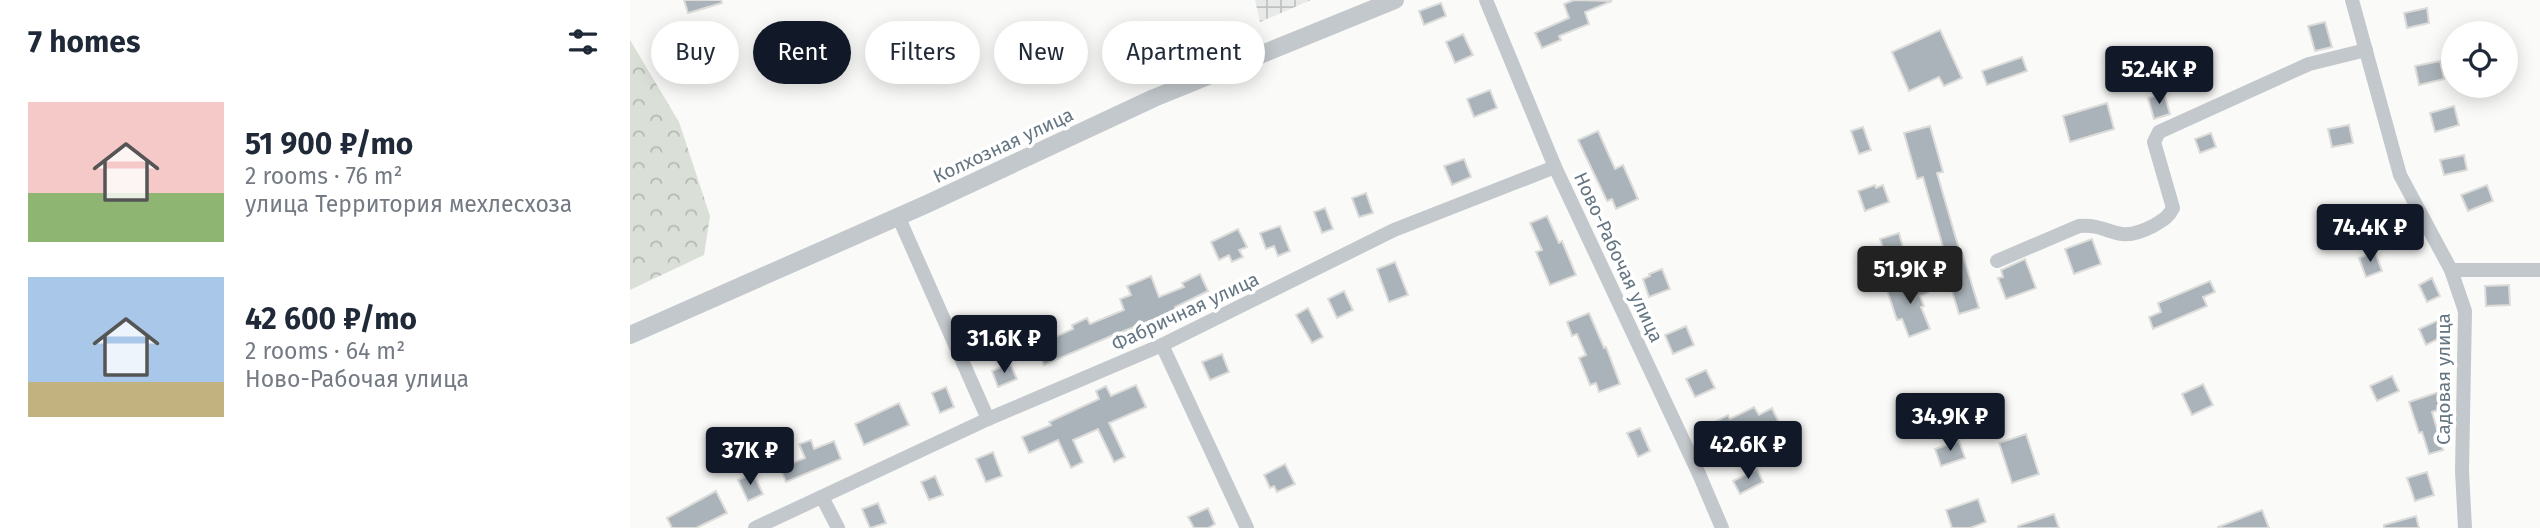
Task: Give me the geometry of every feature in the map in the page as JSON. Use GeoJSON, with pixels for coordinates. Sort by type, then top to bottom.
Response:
{"type":"FeatureCollection","features":[{"type":"Feature","properties":{"kind":"street","name":"Колхозная улица"},"geometry":{"type":"LineString","coordinates":[[630,335],[1154,99],[1395,0]]}},
{"type":"Feature","properties":{"kind":"street","name":"Ново-Рабочая улица"},"geometry":{"type":"LineString","coordinates":[[1486,0],[1555,167],[1722,528]]}},
{"type":"Feature","properties":{"kind":"street","name":"Садовая улица"},"geometry":{"type":"LineString","coordinates":[[2352,0],[2400,175],[2451,270],[2465,311],[2462,471],[2465,528]]}},
{"type":"Feature","properties":{"kind":"street"},"geometry":{"type":"LineString","coordinates":[[1997,261],[2079,226],[2088,225],[2122,235],[2136,234],[2168,218],[2173,208],[2154,142],[2159,132],[2309,64],[2366,50]]}},
{"type":"Feature","properties":{"kind":"street","name":"Фабричная улица"},"geometry":{"type":"LineString","coordinates":[[755,528],[988,419],[1162,345],[1394,230],[1555,167]]}},
{"type":"Feature","properties":{"kind":"street"},"geometry":{"type":"LineString","coordinates":[[898,216],[988,419]]}},
{"type":"Feature","properties":{"kind":"street"},"geometry":{"type":"LineString","coordinates":[[2451,270],[2540,270]]}},
{"type":"Feature","properties":{"kind":"street"},"geometry":{"type":"LineString","coordinates":[[1162,345],[1247,528]]}},
{"type":"Feature","properties":{"kind":"street"},"geometry":{"type":"LineString","coordinates":[[822,497],[838,528]]}},
{"type":"Feature","properties":{"kind":"shaded area"},"geometry":{"type":"Polygon","coordinates":[[[1255,0],[1311,0],[1262,21],[1260,21],[1255,0]]]}},
{"type":"Feature","properties":{"kind":"green space"},"geometry":{"type":"Polygon","coordinates":[[[630,40],[651,75],[651,84],[656,84],[679,122],[710,216],[704,255],[630,290],[630,40]]]}},
{"type":"Feature","properties":{"kind":"building"},"geometry":{"type":"Polygon","coordinates":[[[684,0],[721,0],[722,3],[688,13],[684,0]]]}},
{"type":"Feature","properties":{"kind":"building"},"geometry":{"type":"Polygon","coordinates":[[[1574,0],[1612,1],[1585,12],[1589,24],[1559,36],[1561,40],[1542,48],[1535,33],[1569,18],[1564,4],[1574,0]]]}},
{"type":"Feature","properties":{"kind":"building"},"geometry":{"type":"Polygon","coordinates":[[[1441,3],[1446,16],[1424,25],[1419,11],[1441,3]]]}},
{"type":"Feature","properties":{"kind":"building"},"geometry":{"type":"Polygon","coordinates":[[[2427,8],[2429,23],[2407,28],[2404,13],[2427,8]]]}},
{"type":"Feature","properties":{"kind":"building"},"geometry":{"type":"Polygon","coordinates":[[[2325,22],[2332,47],[2315,51],[2308,26],[2325,22]]]}},
{"type":"Feature","properties":{"kind":"building"},"geometry":{"type":"Polygon","coordinates":[[[1940,30],[1962,78],[1944,86],[1939,77],[1909,91],[1892,52],[1940,30]]]}},
{"type":"Feature","properties":{"kind":"building"},"geometry":{"type":"Polygon","coordinates":[[[1463,34],[1473,55],[1455,63],[1446,42],[1463,34]]]}},
{"type":"Feature","properties":{"kind":"building"},"geometry":{"type":"Polygon","coordinates":[[[2022,57],[2027,71],[1987,85],[1982,71],[2022,57]]]}},
{"type":"Feature","properties":{"kind":"building"},"geometry":{"type":"Polygon","coordinates":[[[2440,61],[2441,80],[2419,85],[2415,66],[2440,61]]]}},
{"type":"Feature","properties":{"kind":"building"},"geometry":{"type":"Polygon","coordinates":[[[1490,90],[1497,108],[1474,117],[1467,99],[1490,90]]]}},
{"type":"Feature","properties":{"kind":"building"},"geometry":{"type":"Polygon","coordinates":[[[2164,93],[2170,114],[2154,119],[2148,98],[2164,93]]]}},
{"type":"Feature","properties":{"kind":"building"},"geometry":{"type":"Polygon","coordinates":[[[2107,103],[2114,129],[2070,142],[2063,116],[2107,103]]]}},
{"type":"Feature","properties":{"kind":"building"},"geometry":{"type":"Polygon","coordinates":[[[2454,106],[2459,125],[2435,132],[2430,113],[2454,106]]]}},
{"type":"Feature","properties":{"kind":"building"},"geometry":{"type":"Polygon","coordinates":[[[2349,125],[2353,143],[2332,147],[2328,129],[2349,125]]]}},
{"type":"Feature","properties":{"kind":"building"},"geometry":{"type":"Polygon","coordinates":[[[1930,126],[1943,172],[1937,173],[1979,308],[1959,314],[1941,255],[1945,254],[1923,177],[1917,179],[1904,133],[1930,126]]]}},
{"type":"Feature","properties":{"kind":"building"},"geometry":{"type":"Polygon","coordinates":[[[1863,127],[1871,150],[1859,154],[1851,131],[1863,127]]]}},
{"type":"Feature","properties":{"kind":"building"},"geometry":{"type":"Polygon","coordinates":[[[1598,131],[1615,169],[1623,165],[1638,199],[1616,209],[1612,199],[1607,201],[1578,140],[1598,131]]]}},
{"type":"Feature","properties":{"kind":"building"},"geometry":{"type":"Polygon","coordinates":[[[2211,133],[2216,147],[2200,153],[2195,139],[2211,133]]]}},
{"type":"Feature","properties":{"kind":"building"},"geometry":{"type":"Polygon","coordinates":[[[2464,155],[2467,170],[2444,175],[2440,160],[2464,155]]]}},
{"type":"Feature","properties":{"kind":"building"},"geometry":{"type":"Polygon","coordinates":[[[1464,159],[1471,177],[1452,185],[1444,166],[1464,159]]]}},
{"type":"Feature","properties":{"kind":"building"},"geometry":{"type":"Polygon","coordinates":[[[1875,185],[1876,188],[1883,185],[1889,202],[1865,211],[1858,191],[1875,185]]]}},
{"type":"Feature","properties":{"kind":"building"},"geometry":{"type":"Polygon","coordinates":[[[2487,185],[2493,201],[2468,211],[2461,195],[2487,185]]]}},
{"type":"Feature","properties":{"kind":"building"},"geometry":{"type":"Polygon","coordinates":[[[1366,193],[1373,213],[1359,217],[1352,198],[1366,193]]]}},
{"type":"Feature","properties":{"kind":"building"},"geometry":{"type":"Polygon","coordinates":[[[2368,206],[2372,228],[2356,230],[2352,209],[2368,206]]]}},
{"type":"Feature","properties":{"kind":"building"},"geometry":{"type":"Polygon","coordinates":[[[1325,208],[1333,229],[1322,233],[1314,212],[1325,208]]]}},
{"type":"Feature","properties":{"kind":"building"},"geometry":{"type":"Polygon","coordinates":[[[1547,216],[1559,243],[1562,241],[1576,275],[1550,285],[1536,252],[1542,250],[1530,223],[1547,216]]]}},
{"type":"Feature","properties":{"kind":"building"},"geometry":{"type":"Polygon","coordinates":[[[1280,226],[1290,251],[1278,256],[1274,246],[1266,249],[1260,233],[1280,226]]]}},
{"type":"Feature","properties":{"kind":"building"},"geometry":{"type":"Polygon","coordinates":[[[1238,229],[1247,247],[1239,250],[1243,257],[1232,262],[1229,255],[1219,260],[1211,242],[1238,229]]]}},
{"type":"Feature","properties":{"kind":"building"},"geometry":{"type":"Polygon","coordinates":[[[1899,233],[1903,248],[1885,254],[1880,239],[1899,233]]]}},
{"type":"Feature","properties":{"kind":"building"},"geometry":{"type":"Polygon","coordinates":[[[2092,239],[2101,264],[2074,274],[2065,249],[2092,239]]]}},
{"type":"Feature","properties":{"kind":"building"},"geometry":{"type":"Polygon","coordinates":[[[2375,252],[2382,271],[2366,277],[2359,258],[2375,252]]]}},
{"type":"Feature","properties":{"kind":"building"},"geometry":{"type":"Polygon","coordinates":[[[2025,259],[2036,288],[2006,299],[1998,278],[2003,277],[2001,270],[2025,259]]]}},
{"type":"Feature","properties":{"kind":"building"},"geometry":{"type":"Polygon","coordinates":[[[1395,262],[1408,295],[1389,302],[1377,269],[1395,262]]]}},
{"type":"Feature","properties":{"kind":"building"},"geometry":{"type":"Polygon","coordinates":[[[1662,269],[1670,289],[1649,297],[1643,279],[1662,269]]]}},
{"type":"Feature","properties":{"kind":"building"},"geometry":{"type":"Polygon","coordinates":[[[1200,274],[1208,291],[1175,307],[1176,311],[1044,365],[1035,342],[1050,336],[1051,339],[1073,329],[1072,325],[1087,318],[1090,324],[1124,310],[1120,299],[1131,295],[1127,286],[1151,276],[1159,297],[1184,287],[1182,283],[1200,274]]]}},
{"type":"Feature","properties":{"kind":"building"},"geometry":{"type":"Polygon","coordinates":[[[1923,277],[1928,293],[1920,296],[1924,306],[1921,307],[1930,329],[1909,337],[1902,319],[1897,320],[1887,290],[1923,277]]]}},
{"type":"Feature","properties":{"kind":"building"},"geometry":{"type":"Polygon","coordinates":[[[2432,278],[2440,296],[2427,302],[2419,285],[2432,278]]]}},
{"type":"Feature","properties":{"kind":"building"},"geometry":{"type":"Polygon","coordinates":[[[2210,281],[2215,292],[2203,297],[2207,306],[2153,329],[2149,317],[2161,312],[2158,303],[2210,281]]]}},
{"type":"Feature","properties":{"kind":"building"},"geometry":{"type":"Polygon","coordinates":[[[2509,285],[2510,305],[2486,306],[2485,286],[2509,285]]]}},
{"type":"Feature","properties":{"kind":"building"},"geometry":{"type":"Polygon","coordinates":[[[1344,291],[1353,310],[1337,318],[1328,299],[1344,291]]]}},
{"type":"Feature","properties":{"kind":"building"},"geometry":{"type":"Polygon","coordinates":[[[1308,308],[1323,337],[1312,343],[1296,315],[1308,308]]]}},
{"type":"Feature","properties":{"kind":"building"},"geometry":{"type":"Polygon","coordinates":[[[1589,313],[1620,384],[1599,392],[1596,383],[1590,385],[1579,358],[1586,355],[1577,334],[1572,336],[1567,322],[1589,313]]]}},
{"type":"Feature","properties":{"kind":"building"},"geometry":{"type":"Polygon","coordinates":[[[2439,320],[2446,335],[2426,345],[2419,329],[2439,320]]]}},
{"type":"Feature","properties":{"kind":"building"},"geometry":{"type":"Polygon","coordinates":[[[1686,326],[1694,345],[1673,354],[1665,335],[1686,326]]]}},
{"type":"Feature","properties":{"kind":"building"},"geometry":{"type":"Polygon","coordinates":[[[1222,354],[1229,372],[1210,380],[1202,362],[1222,354]]]}},
{"type":"Feature","properties":{"kind":"building"},"geometry":{"type":"Polygon","coordinates":[[[1010,363],[1017,379],[998,387],[992,371],[1010,363]]]}},
{"type":"Feature","properties":{"kind":"building"},"geometry":{"type":"Polygon","coordinates":[[[1706,370],[1715,388],[1695,397],[1686,379],[1706,370]]]}},
{"type":"Feature","properties":{"kind":"building"},"geometry":{"type":"Polygon","coordinates":[[[2392,376],[2399,391],[2377,401],[2370,386],[2392,376]]]}},
{"type":"Feature","properties":{"kind":"building"},"geometry":{"type":"Polygon","coordinates":[[[2203,384],[2213,405],[2192,415],[2182,394],[2203,384]]]}},
{"type":"Feature","properties":{"kind":"building"},"geometry":{"type":"Polygon","coordinates":[[[1136,385],[1146,407],[1109,423],[1125,457],[1114,462],[1098,429],[1073,440],[1083,462],[1071,468],[1058,440],[1029,453],[1022,437],[1099,399],[1096,391],[1106,386],[1111,396],[1136,385]]]}},
{"type":"Feature","properties":{"kind":"building"},"geometry":{"type":"Polygon","coordinates":[[[946,387],[954,407],[940,413],[932,393],[946,387]]]}},
{"type":"Feature","properties":{"kind":"building"},"geometry":{"type":"Polygon","coordinates":[[[2439,392],[2444,408],[2432,412],[2443,450],[2429,454],[2409,402],[2439,392]]]}},
{"type":"Feature","properties":{"kind":"building"},"geometry":{"type":"Polygon","coordinates":[[[1939,396],[1945,413],[1926,419],[1920,403],[1939,396]]]}},
{"type":"Feature","properties":{"kind":"building"},"geometry":{"type":"Polygon","coordinates":[[[899,403],[909,425],[864,445],[855,424],[899,403]]]}},
{"type":"Feature","properties":{"kind":"building"},"geometry":{"type":"Polygon","coordinates":[[[1754,407],[1759,415],[1772,408],[1779,423],[1722,450],[1717,440],[1711,443],[1703,428],[1728,415],[1730,419],[1754,407]]]}},
{"type":"Feature","properties":{"kind":"building"},"geometry":{"type":"Polygon","coordinates":[[[1640,428],[1650,451],[1638,457],[1627,433],[1640,428]]]}},
{"type":"Feature","properties":{"kind":"building"},"geometry":{"type":"Polygon","coordinates":[[[2026,434],[2039,474],[2012,483],[1999,443],[2026,434]]]}},
{"type":"Feature","properties":{"kind":"building"},"geometry":{"type":"Polygon","coordinates":[[[811,440],[814,449],[834,441],[841,459],[786,482],[780,468],[805,458],[799,444],[811,440]]]}},
{"type":"Feature","properties":{"kind":"building"},"geometry":{"type":"Polygon","coordinates":[[[1959,441],[1965,458],[1941,466],[1935,449],[1959,441]]]}},
{"type":"Feature","properties":{"kind":"building"},"geometry":{"type":"Polygon","coordinates":[[[993,452],[1002,476],[986,482],[976,459],[993,452]]]}},
{"type":"Feature","properties":{"kind":"building"},"geometry":{"type":"Polygon","coordinates":[[[1285,464],[1295,484],[1277,492],[1274,486],[1270,488],[1264,475],[1285,464]]]}},
{"type":"Feature","properties":{"kind":"building"},"geometry":{"type":"Polygon","coordinates":[[[1757,469],[1763,482],[1740,494],[1733,481],[1757,469]]]}},
{"type":"Feature","properties":{"kind":"building"},"geometry":{"type":"Polygon","coordinates":[[[2427,472],[2434,495],[2415,501],[2407,478],[2427,472]]]}},
{"type":"Feature","properties":{"kind":"building"},"geometry":{"type":"Polygon","coordinates":[[[753,473],[763,494],[748,501],[738,480],[753,473]]]}},
{"type":"Feature","properties":{"kind":"building"},"geometry":{"type":"Polygon","coordinates":[[[935,476],[943,495],[929,500],[921,482],[935,476]]]}},
{"type":"Feature","properties":{"kind":"building"},"geometry":{"type":"Polygon","coordinates":[[[716,491],[727,513],[696,528],[672,528],[667,518],[716,491]]]}},
{"type":"Feature","properties":{"kind":"building"},"geometry":{"type":"Polygon","coordinates":[[[1978,499],[1986,522],[1970,528],[1952,528],[1946,510],[1978,499]]]}},
{"type":"Feature","properties":{"kind":"building"},"geometry":{"type":"Polygon","coordinates":[[[878,503],[886,523],[870,528],[862,509],[878,503]]]}},
{"type":"Feature","properties":{"kind":"building"},"geometry":{"type":"Polygon","coordinates":[[[1208,508],[1215,524],[1208,528],[1194,528],[1188,517],[1208,508]]]}},
{"type":"Feature","properties":{"kind":"building"},"geometry":{"type":"Polygon","coordinates":[[[2262,510],[2269,528],[2218,528],[2218,527],[2262,510]]]}},
{"type":"Feature","properties":{"kind":"building"},"geometry":{"type":"Polygon","coordinates":[[[2054,514],[2059,528],[2018,528],[2018,526],[2054,514]]]}},
{"type":"Feature","properties":{"kind":"building"},"geometry":{"type":"Polygon","coordinates":[[[2416,516],[2419,528],[2384,528],[2384,525],[2416,516]]]}}]}
